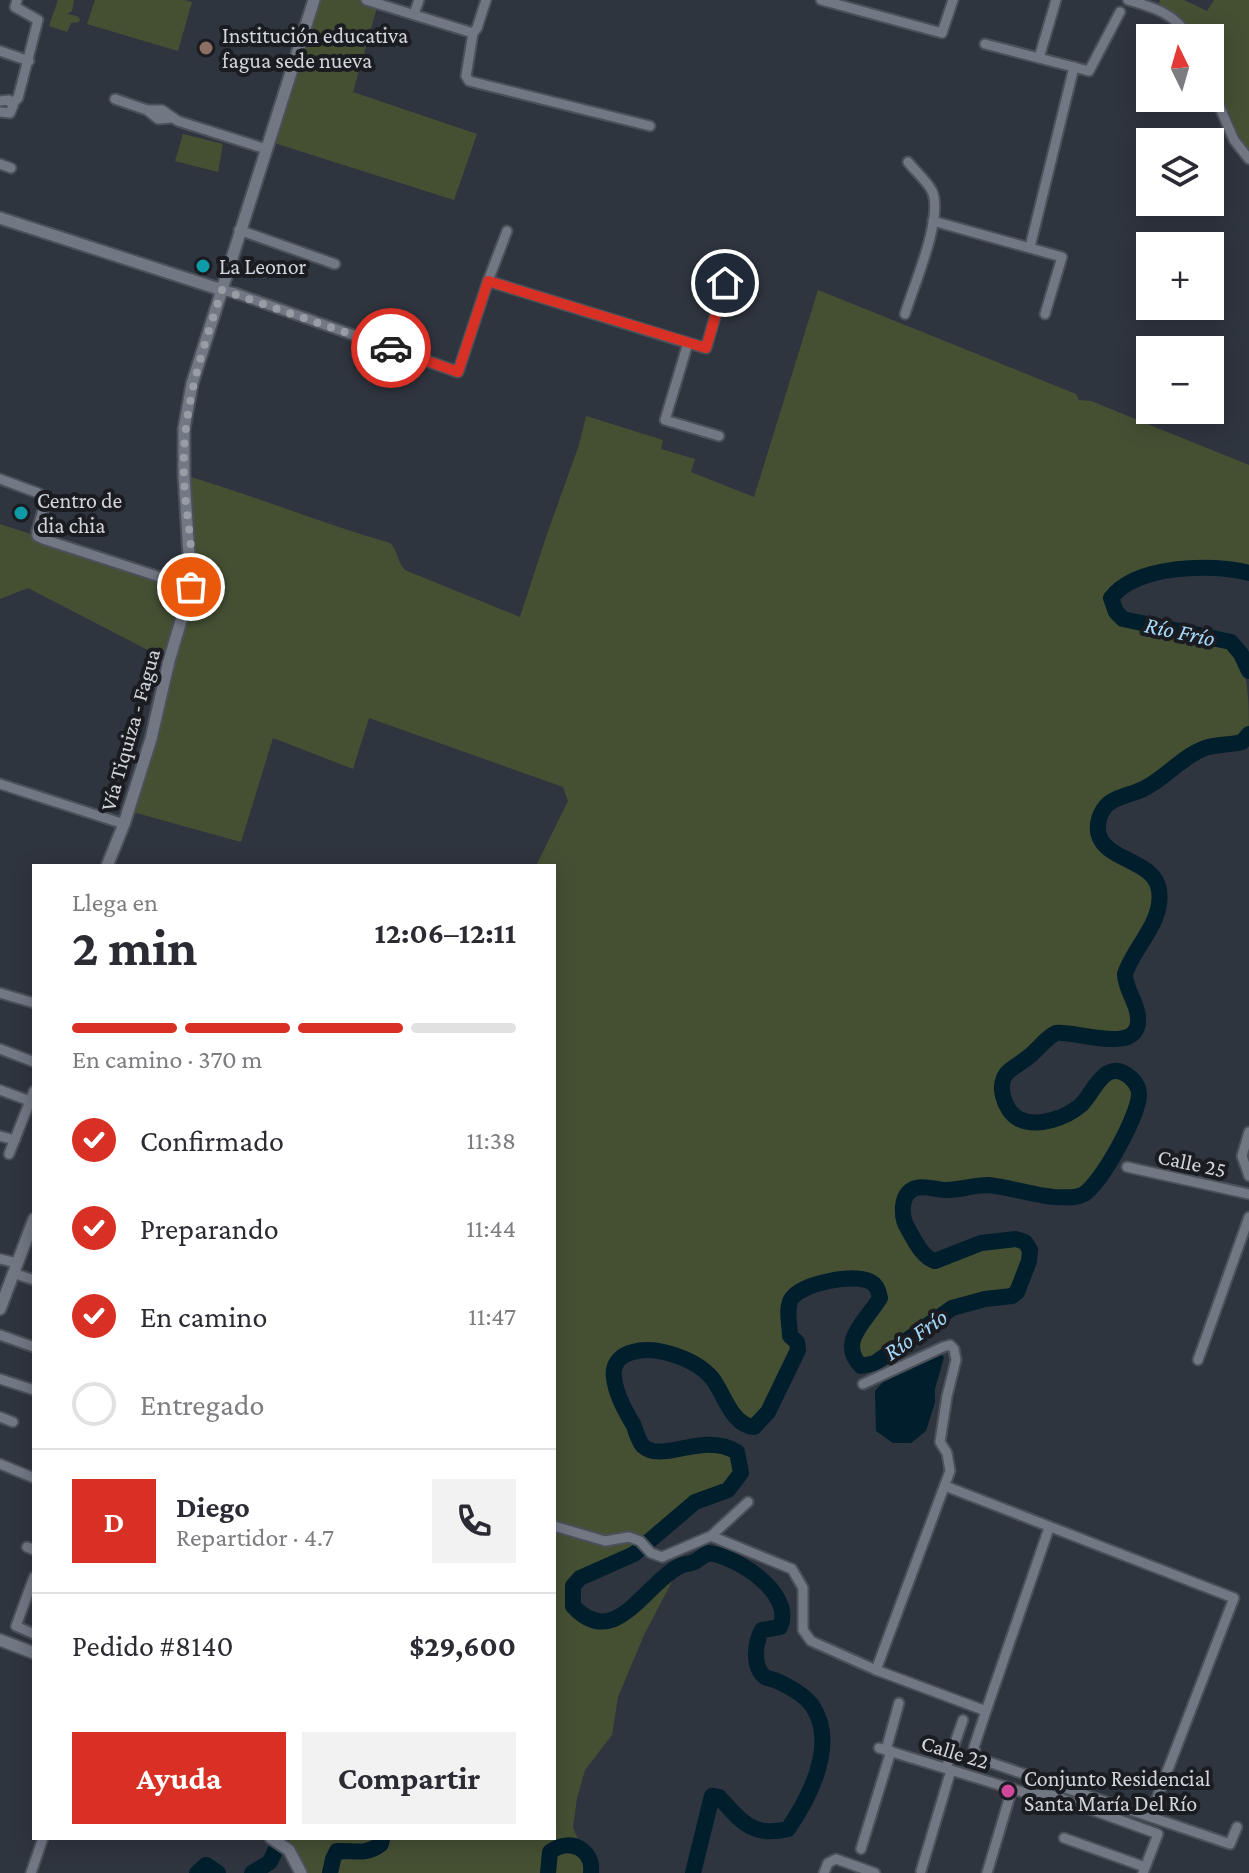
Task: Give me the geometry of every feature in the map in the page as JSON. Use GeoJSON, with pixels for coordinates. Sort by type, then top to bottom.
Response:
{"type":"FeatureCollection","features":[{"type":"Feature","properties":{"kind":"street"},"geometry":{"type":"LineString","coordinates":[[0,112],[10,113],[18,98],[38,20],[18,11],[15,7],[17,0]]}},
{"type":"Feature","properties":{"kind":"street","name":"Vía Tiquiza - Fagua"},"geometry":{"type":"LineString","coordinates":[[108,864],[151,739],[169,661],[191,587],[184,429],[195,372],[314,0]]}},
{"type":"Feature","properties":{"kind":"street"},"geometry":{"type":"LineString","coordinates":[[366,0],[473,33]]}},
{"type":"Feature","properties":{"kind":"street"},"geometry":{"type":"LineString","coordinates":[[414,14],[419,0]]}},
{"type":"Feature","properties":{"kind":"street"},"geometry":{"type":"LineString","coordinates":[[486,0],[473,33],[466,76],[469,81],[650,126]]}},
{"type":"Feature","properties":{"kind":"street"},"geometry":{"type":"LineString","coordinates":[[821,0],[942,33],[953,0]]}},
{"type":"Feature","properties":{"kind":"street"},"geometry":{"type":"LineString","coordinates":[[1039,58],[1056,0]]}},
{"type":"Feature","properties":{"kind":"street"},"geometry":{"type":"LineString","coordinates":[[1128,0],[1157,9],[1178,24]]}},
{"type":"Feature","properties":{"kind":"street"},"geometry":{"type":"LineString","coordinates":[[985,44],[1089,71],[1120,12]]}},
{"type":"Feature","properties":{"kind":"street"},"geometry":{"type":"LineString","coordinates":[[0,51],[29,61]]}},
{"type":"Feature","properties":{"kind":"street"},"geometry":{"type":"LineString","coordinates":[[1030,247],[1074,67]]}},
{"type":"Feature","properties":{"kind":"street"},"geometry":{"type":"LineString","coordinates":[[0,101],[6,99],[13,103]]}},
{"type":"Feature","properties":{"kind":"street"},"geometry":{"type":"LineString","coordinates":[[115,99],[147,110],[162,110],[171,118],[266,149]]}},
{"type":"Feature","properties":{"kind":"street"},"geometry":{"type":"LineString","coordinates":[[1222,112],[1234,140],[1249,159]]}},
{"type":"Feature","properties":{"kind":"street"},"geometry":{"type":"LineString","coordinates":[[905,314],[935,205],[932,190],[908,162]]}},
{"type":"Feature","properties":{"kind":"street"},"geometry":{"type":"LineString","coordinates":[[0,164],[11,168]]}},
{"type":"Feature","properties":{"kind":"street"},"geometry":{"type":"LineString","coordinates":[[0,218],[222,290],[458,372],[507,231]]}},
{"type":"Feature","properties":{"kind":"street"},"geometry":{"type":"LineString","coordinates":[[933,221],[1062,257],[1045,314]]}},
{"type":"Feature","properties":{"kind":"street"},"geometry":{"type":"LineString","coordinates":[[239,230],[335,264]]}},
{"type":"Feature","properties":{"kind":"street"},"geometry":{"type":"LineString","coordinates":[[488,281],[706,348],[725,283]]}},
{"type":"Feature","properties":{"kind":"street"},"geometry":{"type":"LineString","coordinates":[[688,343],[665,420],[719,436]]}},
{"type":"Feature","properties":{"kind":"street"},"geometry":{"type":"LineString","coordinates":[[0,479],[46,499],[37,536],[191,587]]}},
{"type":"Feature","properties":{"kind":"street"},"geometry":{"type":"LineString","coordinates":[[0,784],[124,824]]}},
{"type":"Feature","properties":{"kind":"street"},"geometry":{"type":"LineString","coordinates":[[0,993],[32,1002]]}},
{"type":"Feature","properties":{"kind":"street"},"geometry":{"type":"LineString","coordinates":[[0,1049],[32,1061]]}},
{"type":"Feature","properties":{"kind":"street"},"geometry":{"type":"LineString","coordinates":[[0,1090],[32,1096],[9,1154]]}},
{"type":"Feature","properties":{"kind":"street"},"geometry":{"type":"LineString","coordinates":[[1249,1132],[1242,1156],[1249,1176]]}},
{"type":"Feature","properties":{"kind":"street"},"geometry":{"type":"LineString","coordinates":[[0,1136],[15,1140]]}},
{"type":"Feature","properties":{"kind":"street","name":"Calle 25"},"geometry":{"type":"LineString","coordinates":[[1127,1167],[1249,1194]]}},
{"type":"Feature","properties":{"kind":"street"},"geometry":{"type":"LineString","coordinates":[[1198,1360],[1249,1217]]}},
{"type":"Feature","properties":{"kind":"street"},"geometry":{"type":"LineString","coordinates":[[0,1309],[32,1224]]}},
{"type":"Feature","properties":{"kind":"street"},"geometry":{"type":"LineString","coordinates":[[0,1259],[32,1279]]}},
{"type":"Feature","properties":{"kind":"street"},"geometry":{"type":"LineString","coordinates":[[0,1333],[32,1340]]}},
{"type":"Feature","properties":{"kind":"street"},"geometry":{"type":"LineString","coordinates":[[0,1333],[32,1346]]}},
{"type":"Feature","properties":{"kind":"street"},"geometry":{"type":"LineString","coordinates":[[863,1384],[943,1347],[950,1345],[954,1349],[956,1360],[940,1442],[947,1453],[950,1471],[876,1670]]}},
{"type":"Feature","properties":{"kind":"street"},"geometry":{"type":"LineString","coordinates":[[0,1379],[32,1389]]}},
{"type":"Feature","properties":{"kind":"street"},"geometry":{"type":"LineString","coordinates":[[0,1417],[13,1422]]}},
{"type":"Feature","properties":{"kind":"street"},"geometry":{"type":"LineString","coordinates":[[0,1464],[32,1477]]}},
{"type":"Feature","properties":{"kind":"street"},"geometry":{"type":"LineString","coordinates":[[945,1486],[1234,1598],[1150,1816]]}},
{"type":"Feature","properties":{"kind":"street"},"geometry":{"type":"LineString","coordinates":[[556,1527],[605,1541],[629,1537],[662,1557],[711,1536],[748,1502]]}},
{"type":"Feature","properties":{"kind":"street"},"geometry":{"type":"LineString","coordinates":[[1049,1528],[974,1747],[977,1758],[1230,1844],[1237,1827]]}},
{"type":"Feature","properties":{"kind":"street"},"geometry":{"type":"LineString","coordinates":[[711,1536],[792,1569],[803,1588],[803,1630],[811,1641],[876,1670],[986,1711]]}},
{"type":"Feature","properties":{"kind":"street"},"geometry":{"type":"LineString","coordinates":[[32,1582],[16,1626],[32,1635]]}},
{"type":"Feature","properties":{"kind":"street"},"geometry":{"type":"LineString","coordinates":[[0,1640],[31,1652]]}},
{"type":"Feature","properties":{"kind":"street"},"geometry":{"type":"LineString","coordinates":[[861,1849],[899,1703]]}},
{"type":"Feature","properties":{"kind":"street"},"geometry":{"type":"LineString","coordinates":[[921,1871],[963,1720]]}},
{"type":"Feature","properties":{"kind":"street","name":"Calle 22"},"geometry":{"type":"LineString","coordinates":[[885,1750],[1029,1794],[1051,1795],[1158,1834],[1144,1870]]}},
{"type":"Feature","properties":{"kind":"street"},"geometry":{"type":"LineString","coordinates":[[987,1873],[1012,1789]]}},
{"type":"Feature","properties":{"kind":"street"},"geometry":{"type":"LineString","coordinates":[[1064,1838],[1144,1870]]}},
{"type":"Feature","properties":{"kind":"street"},"geometry":{"type":"LineString","coordinates":[[31,1873],[42,1840]]}},
{"type":"Feature","properties":{"kind":"street"},"geometry":{"type":"LineString","coordinates":[[274,1840],[289,1850],[301,1873]]}},
{"type":"Feature","properties":{"kind":"street"},"geometry":{"type":"LineString","coordinates":[[824,1873],[828,1863],[836,1859],[875,1873]]}},
{"type":"Feature","properties":{"kind":"green space"},"geometry":{"type":"Polygon","coordinates":[[[58,0],[74,0],[72,11],[67,14],[80,19],[71,23],[67,32],[49,26],[58,0]]]}},
{"type":"Feature","properties":{"kind":"green space"},"geometry":{"type":"Polygon","coordinates":[[[95,0],[192,2],[178,51],[87,24],[95,0]]]}},
{"type":"Feature","properties":{"kind":"green space"},"geometry":{"type":"Polygon","coordinates":[[[314,0],[366,0],[378,4],[353,92],[477,134],[454,200],[268,141],[314,0]]]}},
{"type":"Feature","properties":{"kind":"green space"},"geometry":{"type":"Polygon","coordinates":[[[1160,0],[1184,0],[1207,11],[1214,0],[1249,0],[1249,159],[1234,140],[1222,112],[1224,24],[1174,24],[1157,9],[1160,0]]]}},
{"type":"Feature","properties":{"kind":"green space"},"geometry":{"type":"Polygon","coordinates":[[[183,134],[223,144],[218,172],[175,161],[183,134]]]}},
{"type":"Feature","properties":{"kind":"green space"},"geometry":{"type":"Polygon","coordinates":[[[818,290],[1076,394],[1079,400],[1091,401],[1136,419],[1136,424],[1148,424],[1249,465],[1249,573],[1215,568],[1175,569],[1137,579],[1111,598],[1116,612],[1123,619],[1231,642],[1245,674],[1249,734],[1242,742],[1206,748],[1147,787],[1115,800],[1106,807],[1097,827],[1114,850],[1148,873],[1156,882],[1160,895],[1154,920],[1125,974],[1137,1011],[1136,1029],[1130,1036],[1119,1039],[1056,1033],[1009,1071],[1004,1081],[1006,1103],[1012,1113],[1021,1119],[1045,1122],[1070,1113],[1081,1105],[1096,1083],[1110,1072],[1130,1077],[1137,1086],[1134,1113],[1106,1167],[1083,1193],[1073,1197],[1052,1197],[989,1185],[959,1190],[921,1186],[907,1192],[902,1201],[902,1211],[911,1233],[929,1259],[943,1259],[987,1241],[1025,1242],[1030,1250],[1029,1261],[1017,1292],[1012,1296],[952,1308],[875,1363],[861,1366],[852,1348],[853,1340],[880,1298],[876,1287],[863,1279],[842,1279],[807,1288],[792,1298],[789,1306],[790,1336],[797,1342],[798,1350],[768,1412],[754,1427],[746,1425],[733,1414],[715,1382],[698,1366],[656,1352],[622,1356],[616,1368],[616,1384],[634,1431],[646,1446],[659,1451],[701,1443],[718,1444],[737,1452],[741,1473],[728,1490],[695,1502],[634,1554],[580,1578],[573,1586],[573,1606],[589,1621],[602,1622],[639,1602],[680,1566],[644,1635],[618,1697],[612,1735],[585,1770],[573,1827],[581,1847],[592,1861],[591,1873],[301,1873],[273,1840],[556,1840],[556,864],[537,864],[568,801],[563,787],[369,718],[353,769],[273,738],[241,842],[129,811],[169,661],[28,588],[0,599],[0,524],[191,587],[184,475],[390,543],[405,570],[520,617],[586,416],[663,440],[661,449],[695,459],[691,472],[754,497],[818,290]]]}},
{"type":"Feature","properties":{"kind":"water"},"geometry":{"type":"Polygon","coordinates":[[[939,1353],[944,1357],[926,1431],[911,1443],[893,1443],[876,1431],[875,1391],[883,1382],[939,1353]]]}},
{"type":"Feature","properties":{"kind":"waterway","name":"Río Frío"},"geometry":{"type":"LineString","coordinates":[[1249,573],[1215,568],[1176,569],[1138,579],[1111,598],[1116,612],[1123,619],[1231,642],[1249,671]]}},
{"type":"Feature","properties":{"kind":"waterway","name":"Río Frío"},"geometry":{"type":"LineString","coordinates":[[693,1873],[712,1796],[719,1797],[741,1820],[756,1829],[788,1829],[805,1802],[818,1770],[822,1737],[820,1722],[813,1707],[801,1695],[761,1673],[756,1654],[760,1635],[762,1630],[780,1627],[782,1614],[771,1589],[733,1561],[708,1553],[694,1562],[681,1565],[629,1610],[603,1622],[588,1618],[573,1606],[573,1586],[580,1578],[634,1554],[695,1502],[728,1490],[741,1473],[737,1452],[724,1446],[697,1446],[661,1452],[643,1446],[617,1390],[616,1364],[624,1355],[642,1350],[664,1352],[686,1360],[712,1378],[739,1421],[754,1427],[768,1412],[798,1350],[797,1342],[790,1336],[789,1306],[792,1298],[807,1288],[841,1279],[863,1279],[876,1287],[880,1298],[853,1340],[854,1357],[861,1366],[875,1363],[952,1308],[1012,1296],[1017,1292],[1029,1261],[1030,1250],[1025,1242],[1016,1239],[981,1243],[935,1261],[923,1252],[908,1229],[903,1213],[904,1200],[910,1191],[920,1187],[946,1190],[988,1185],[1054,1197],[1073,1197],[1084,1194],[1092,1187],[1109,1163],[1133,1117],[1139,1094],[1136,1084],[1122,1072],[1107,1073],[1075,1110],[1060,1118],[1026,1122],[1009,1110],[1002,1089],[1005,1076],[1056,1033],[1119,1039],[1130,1036],[1136,1029],[1137,1011],[1125,974],[1153,923],[1159,890],[1150,873],[1115,853],[1101,840],[1099,818],[1110,803],[1152,784],[1197,752],[1242,742],[1249,734]]}},
{"type":"Feature","properties":{"kind":"waterway","name":"Río Frío"},"geometry":{"type":"LineString","coordinates":[[252,1873],[270,1862],[280,1840]]}},
{"type":"Feature","properties":{"kind":"waterway","name":"Río Frío"},"geometry":{"type":"LineString","coordinates":[[330,1873],[337,1851],[370,1850],[381,1844],[382,1840]]}},
{"type":"Feature","properties":{"kind":"waterway","name":"Río Frío"},"geometry":{"type":"LineString","coordinates":[[548,1873],[550,1852],[565,1846],[579,1848],[589,1857],[591,1873]]}},
{"type":"Feature","properties":{"kind":"waterway","name":"Río Frío"},"geometry":{"type":"LineString","coordinates":[[197,1873],[206,1865],[218,1873]]}},
{"type":"Feature","properties":{"kind":"way so far"},"geometry":{"type":"LineString","coordinates":[[191,587],[184,429],[195,372],[222,290],[391,348]]}},
{"type":"Feature","properties":{"kind":"place","name":"Institución educativa fagua sede nueva"},"geometry":{"type":"Point","coordinates":[206,48]}},
{"type":"Feature","properties":{"kind":"place","name":"La Leonor"},"geometry":{"type":"Point","coordinates":[203,266]}},
{"type":"Feature","properties":{"kind":"place","name":"Centro de dia chia"},"geometry":{"type":"Point","coordinates":[21,513]}},
{"type":"Feature","properties":{"kind":"place","name":"Conjunto Residencial Santa María Del Río"},"geometry":{"type":"Point","coordinates":[1008,1791]}},
{"type":"Feature","properties":{"kind":"route"},"geometry":{"type":"LineString","coordinates":[[391,348],[458,372],[488,281],[706,348],[725,283]]}}]}
